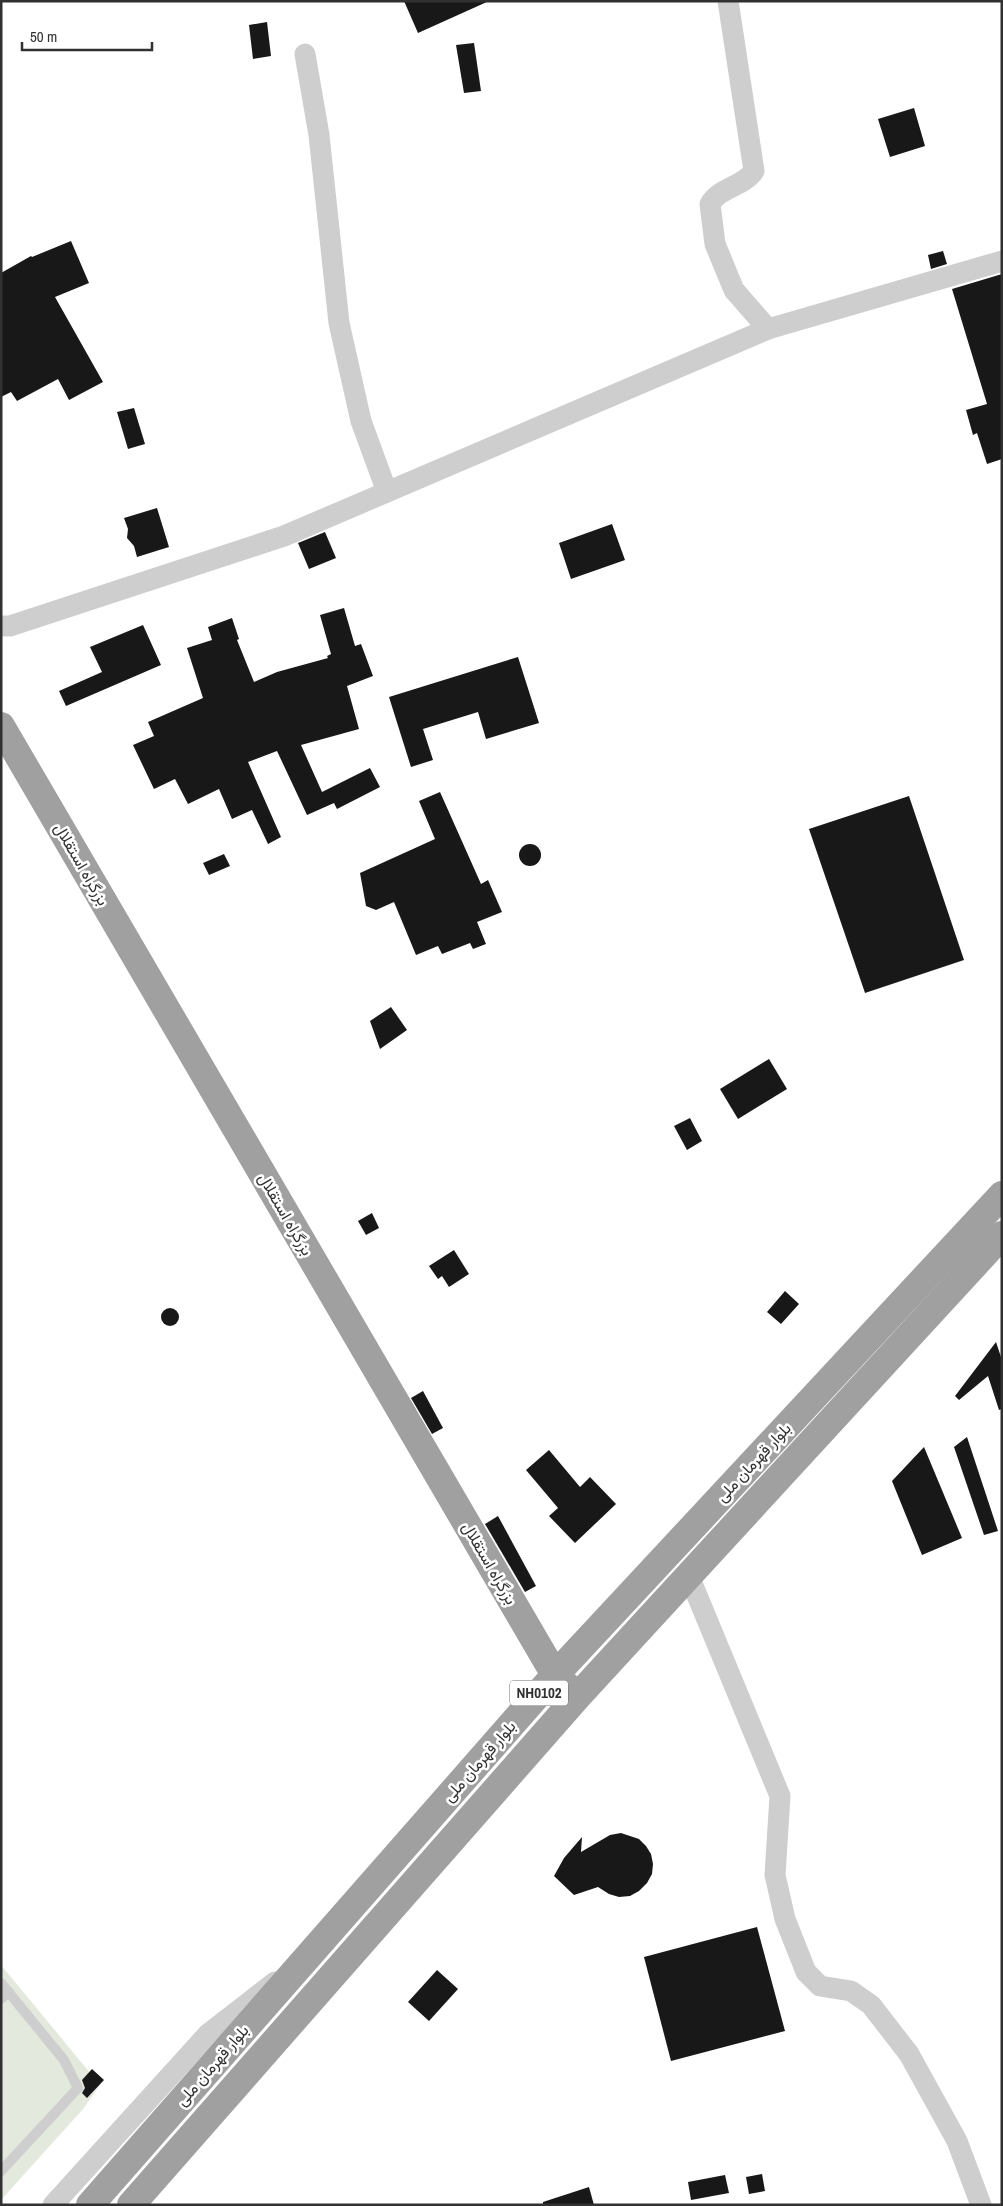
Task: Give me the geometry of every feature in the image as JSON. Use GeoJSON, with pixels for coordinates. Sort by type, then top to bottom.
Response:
{"type":"FeatureCollection","features":[{"type":"Feature","properties":{"kind":"highway","name":"بزرگراه استقلال"},"geometry":{"type":"LineString","coordinates":[[1,726],[555,1674],[578,1696]]}},
{"type":"Feature","properties":{"kind":"highway","name":"بلوار قهرمان ملی"},"geometry":{"type":"LineString","coordinates":[[90,2205],[555,1674],[1002,1195]]}},
{"type":"Feature","properties":{"kind":"highway","name":"بلوار قهرمان ملی"},"geometry":{"type":"LineString","coordinates":[[131,2205],[578,1696],[1002,1235]]}},
{"type":"Feature","properties":{"kind":"street"},"geometry":{"type":"LineString","coordinates":[[728,1],[754,171],[745,181],[718,194],[710,204],[715,244],[734,290],[768,329]]}},
{"type":"Feature","properties":{"kind":"street"},"geometry":{"type":"LineString","coordinates":[[306,54],[319,135],[340,323],[361,421],[387,492]]}},
{"type":"Feature","properties":{"kind":"street"},"geometry":{"type":"LineString","coordinates":[[1,626],[10,626],[284,536],[768,329],[1002,261]]}},
{"type":"Feature","properties":{"kind":"street"},"geometry":{"type":"LineString","coordinates":[[688,1576],[780,1796],[775,1875],[785,1919],[806,1972],[820,1986],[851,1991],[871,2005],[909,2054],[957,2141],[981,2205]]}},
{"type":"Feature","properties":{"kind":"street"},"geometry":{"type":"LineString","coordinates":[[53,2205],[208,2034],[307,1957]]}},
{"type":"Feature","properties":{"kind":"lane"},"geometry":{"type":"LineString","coordinates":[[1,1983],[5,1996],[64,2060],[78,2088],[1,2172]]}},
{"type":"Feature","properties":{"kind":"shaded area"},"geometry":{"type":"Polygon","coordinates":[[[1,1965],[100,2085],[83,2109],[1,2200],[1,1965]]]}},
{"type":"Feature","properties":{"kind":"building"},"geometry":{"type":"Polygon","coordinates":[[[404,1],[489,1],[418,33],[404,1]]]}},
{"type":"Feature","properties":{"kind":"building"},"geometry":{"type":"Polygon","coordinates":[[[267,22],[271,56],[253,59],[249,25],[267,22]]]}},
{"type":"Feature","properties":{"kind":"building"},"geometry":{"type":"Polygon","coordinates":[[[474,43],[481,91],[464,93],[456,45],[474,43]]]}},
{"type":"Feature","properties":{"kind":"building"},"geometry":{"type":"Polygon","coordinates":[[[914,108],[925,146],[890,157],[878,119],[914,108]]]}},
{"type":"Feature","properties":{"kind":"building"},"geometry":{"type":"Polygon","coordinates":[[[71,241],[89,283],[55,297],[103,382],[69,400],[58,379],[17,401],[11,392],[1,397],[1,273],[31,256],[71,241]]]}},
{"type":"Feature","properties":{"kind":"building"},"geometry":{"type":"Polygon","coordinates":[[[943,251],[947,264],[931,269],[928,255],[943,251]]]}},
{"type":"Feature","properties":{"kind":"building"},"geometry":{"type":"Polygon","coordinates":[[[1002,274],[1002,459],[987,464],[977,433],[973,435],[966,410],[987,404],[952,289],[1002,274]]]}},
{"type":"Feature","properties":{"kind":"building"},"geometry":{"type":"Polygon","coordinates":[[[134,408],[145,444],[128,449],[117,412],[134,408]]]}},
{"type":"Feature","properties":{"kind":"building"},"geometry":{"type":"Polygon","coordinates":[[[157,508],[169,547],[137,557],[134,546],[127,538],[128,529],[124,518],[157,508]]]}},
{"type":"Feature","properties":{"kind":"building"},"geometry":{"type":"Polygon","coordinates":[[[612,524],[625,560],[571,579],[559,543],[612,524]]]}},
{"type":"Feature","properties":{"kind":"building"},"geometry":{"type":"Polygon","coordinates":[[[325,532],[336,558],[309,569],[298,543],[325,532]]]}},
{"type":"Feature","properties":{"kind":"building"},"geometry":{"type":"Polygon","coordinates":[[[344,608],[355,646],[361,644],[373,676],[347,686],[359,729],[301,745],[322,792],[370,768],[380,787],[337,809],[334,803],[307,815],[277,751],[248,762],[281,837],[268,844],[252,810],[232,819],[219,789],[188,804],[175,779],[154,789],[133,745],[154,736],[148,722],[203,698],[187,648],[212,640],[208,627],[232,618],[239,639],[237,640],[254,682],[277,672],[328,658],[327,656],[331,654],[320,615],[344,608]]]}},
{"type":"Feature","properties":{"kind":"building"},"geometry":{"type":"Polygon","coordinates":[[[143,625],[161,665],[66,706],[59,691],[102,672],[90,647],[143,625]]]}},
{"type":"Feature","properties":{"kind":"building"},"geometry":{"type":"Polygon","coordinates":[[[518,657],[539,723],[486,739],[478,712],[423,729],[433,760],[411,767],[389,697],[518,657]]]}},
{"type":"Feature","properties":{"kind":"building"},"geometry":{"type":"Polygon","coordinates":[[[440,792],[481,884],[488,880],[502,912],[477,922],[486,944],[473,949],[470,943],[442,954],[438,946],[416,955],[394,902],[376,910],[366,906],[360,873],[435,839],[419,801],[440,792]]]}},
{"type":"Feature","properties":{"kind":"building"},"geometry":{"type":"Polygon","coordinates":[[[909,796],[964,960],[865,993],[809,829],[909,796]]]}},
{"type":"Feature","properties":{"kind":"building"},"geometry":{"type":"Polygon","coordinates":[[[530,844],[538,847],[541,855],[538,863],[530,866],[522,863],[519,855],[522,847],[530,844]]]}},
{"type":"Feature","properties":{"kind":"building"},"geometry":{"type":"Polygon","coordinates":[[[224,854],[230,866],[209,875],[203,863],[224,854]]]}},
{"type":"Feature","properties":{"kind":"building"},"geometry":{"type":"Polygon","coordinates":[[[391,1007],[407,1030],[380,1049],[370,1021],[391,1007]]]}},
{"type":"Feature","properties":{"kind":"building"},"geometry":{"type":"Polygon","coordinates":[[[769,1059],[787,1089],[738,1119],[720,1089],[769,1059]]]}},
{"type":"Feature","properties":{"kind":"building"},"geometry":{"type":"Polygon","coordinates":[[[690,1118],[702,1141],[687,1150],[674,1126],[690,1118]]]}},
{"type":"Feature","properties":{"kind":"building"},"geometry":{"type":"Polygon","coordinates":[[[372,1213],[379,1228],[366,1235],[358,1221],[372,1213]]]}},
{"type":"Feature","properties":{"kind":"building"},"geometry":{"type":"Polygon","coordinates":[[[454,1250],[469,1274],[449,1287],[442,1276],[438,1279],[429,1266],[454,1250]]]}},
{"type":"Feature","properties":{"kind":"building"},"geometry":{"type":"Polygon","coordinates":[[[785,1291],[799,1304],[781,1324],[767,1312],[785,1291]]]}},
{"type":"Feature","properties":{"kind":"building"},"geometry":{"type":"Polygon","coordinates":[[[170,1308],[178,1313],[179,1317],[174,1325],[170,1326],[162,1321],[161,1317],[166,1309],[170,1308]]]}},
{"type":"Feature","properties":{"kind":"building"},"geometry":{"type":"Polygon","coordinates":[[[996,1342],[1002,1360],[1002,1409],[999,1410],[988,1376],[959,1400],[955,1396],[996,1342]]]}},
{"type":"Feature","properties":{"kind":"building"},"geometry":{"type":"Polygon","coordinates":[[[423,1391],[443,1428],[432,1434],[411,1398],[423,1391]]]}},
{"type":"Feature","properties":{"kind":"building"},"geometry":{"type":"Polygon","coordinates":[[[967,1437],[998,1531],[984,1535],[954,1447],[967,1437]]]}},
{"type":"Feature","properties":{"kind":"building"},"geometry":{"type":"Polygon","coordinates":[[[924,1447],[962,1538],[922,1555],[892,1481],[924,1447]]]}},
{"type":"Feature","properties":{"kind":"building"},"geometry":{"type":"Polygon","coordinates":[[[549,1450],[580,1487],[590,1477],[616,1504],[575,1543],[549,1516],[558,1508],[526,1470],[549,1450]]]}},
{"type":"Feature","properties":{"kind":"building"},"geometry":{"type":"Polygon","coordinates":[[[498,1516],[536,1586],[525,1592],[485,1524],[498,1516]]]}},
{"type":"Feature","properties":{"kind":"building"},"geometry":{"type":"Polygon","coordinates":[[[621,1833],[639,1839],[651,1854],[652,1874],[639,1891],[630,1896],[619,1897],[609,1894],[598,1887],[574,1895],[554,1876],[564,1858],[582,1837],[581,1852],[610,1835],[621,1833]]]}},
{"type":"Feature","properties":{"kind":"building"},"geometry":{"type":"Polygon","coordinates":[[[757,1927],[785,2031],[671,2061],[644,1957],[757,1927]]]}},
{"type":"Feature","properties":{"kind":"building"},"geometry":{"type":"Polygon","coordinates":[[[437,1970],[458,1989],[429,2021],[408,2002],[437,1970]]]}},
{"type":"Feature","properties":{"kind":"building"},"geometry":{"type":"Polygon","coordinates":[[[92,2069],[104,2080],[87,2098],[82,2093],[85,2088],[82,2080],[92,2069]]]}},
{"type":"Feature","properties":{"kind":"building"},"geometry":{"type":"Polygon","coordinates":[[[762,2174],[765,2191],[749,2194],[746,2177],[762,2174]]]}},
{"type":"Feature","properties":{"kind":"building"},"geometry":{"type":"Polygon","coordinates":[[[725,2175],[729,2193],[691,2200],[688,2182],[725,2175]]]}},
{"type":"Feature","properties":{"kind":"building"},"geometry":{"type":"Polygon","coordinates":[[[589,2187],[594,2205],[543,2205],[543,2202],[589,2187]]]}}]}
